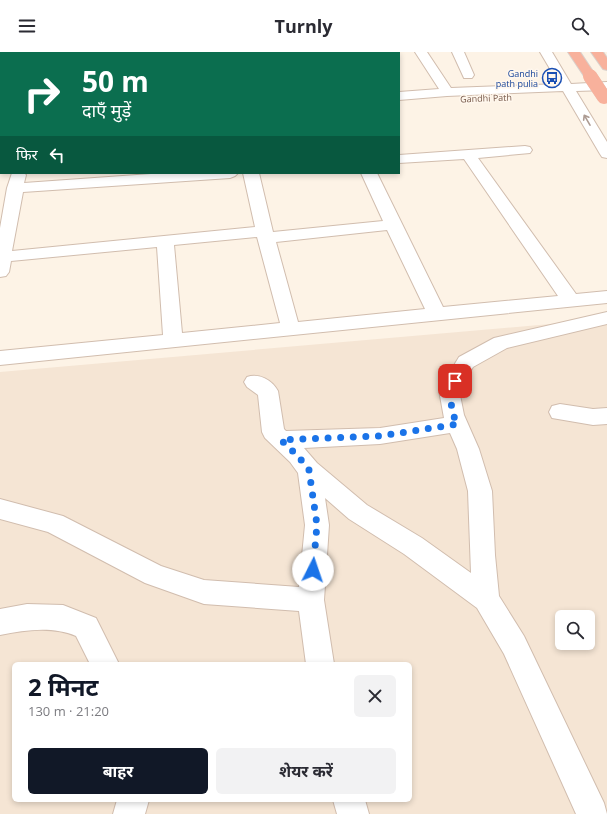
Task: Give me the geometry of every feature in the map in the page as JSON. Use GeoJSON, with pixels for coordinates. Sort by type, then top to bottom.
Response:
{"type":"FeatureCollection","features":[{"type":"Feature","properties":{"kind":"highway"},"geometry":{"type":"LineString","coordinates":[[574,52],[590,76],[606,94]]}},
{"type":"Feature","properties":{"kind":"highway"},"geometry":{"type":"LineString","coordinates":[[597,52],[607,66]]}},
{"type":"Feature","properties":{"kind":"street"},"geometry":{"type":"LineString","coordinates":[[421,52],[447,92]]}},
{"type":"Feature","properties":{"kind":"street"},"geometry":{"type":"LineString","coordinates":[[458,52],[468,75]]}},
{"type":"Feature","properties":{"kind":"street"},"geometry":{"type":"LineString","coordinates":[[546,52],[607,154]]}},
{"type":"Feature","properties":{"kind":"street"},"geometry":{"type":"LineString","coordinates":[[400,96],[447,92],[571,92],[606,94]]}},
{"type":"Feature","properties":{"kind":"street","name":"Gandhi Path"},"geometry":{"type":"LineString","coordinates":[[400,101],[571,92]]}},
{"type":"Feature","properties":{"kind":"street"},"geometry":{"type":"LineString","coordinates":[[403,155],[468,154],[525,150]]}},
{"type":"Feature","properties":{"kind":"street"},"geometry":{"type":"LineString","coordinates":[[468,154],[570,301]]}},
{"type":"Feature","properties":{"kind":"street"},"geometry":{"type":"LineString","coordinates":[[198,174],[16,181],[1,264],[164,241],[393,225]]}},
{"type":"Feature","properties":{"kind":"street"},"geometry":{"type":"LineString","coordinates":[[251,174],[265,235],[291,329]]}},
{"type":"Feature","properties":{"kind":"street"},"geometry":{"type":"LineString","coordinates":[[369,174],[437,314]]}},
{"type":"Feature","properties":{"kind":"street"},"geometry":{"type":"LineString","coordinates":[[164,241],[173,341]]}},
{"type":"Feature","properties":{"kind":"street"},"geometry":{"type":"LineString","coordinates":[[0,358],[607,297]]}},
{"type":"Feature","properties":{"kind":"street"},"geometry":{"type":"LineString","coordinates":[[486,599],[482,555],[480,491],[468,449],[453,415],[449,390],[466,362],[501,343],[607,318]]}},
{"type":"Feature","properties":{"kind":"street"},"geometry":{"type":"LineString","coordinates":[[254,382],[268,391],[273,432],[298,456],[309,470],[358,512],[413,546],[486,599],[514,644],[593,814]]}},
{"type":"Feature","properties":{"kind":"street"},"geometry":{"type":"LineString","coordinates":[[560,412],[593,417],[607,416]]}},
{"type":"Feature","properties":{"kind":"street"},"geometry":{"type":"LineString","coordinates":[[281,440],[380,436],[458,424]]}},
{"type":"Feature","properties":{"kind":"street"},"geometry":{"type":"LineString","coordinates":[[309,470],[317,525],[311,600],[320,662]]}},
{"type":"Feature","properties":{"kind":"street"},"geometry":{"type":"LineString","coordinates":[[0,509],[54,523],[154,575],[204,592],[311,600]]}},
{"type":"Feature","properties":{"kind":"street"},"geometry":{"type":"LineString","coordinates":[[0,622],[28,617],[63,618],[80,624],[86,627],[104,662]]}},
{"type":"Feature","properties":{"kind":"street"},"geometry":{"type":"LineString","coordinates":[[129,814],[132,802]]}},
{"type":"Feature","properties":{"kind":"street"},"geometry":{"type":"LineString","coordinates":[[349,802],[353,814]]}},
{"type":"Feature","properties":{"kind":"shaded area"},"geometry":{"type":"Polygon","coordinates":[[[607,319],[607,814],[0,814],[0,372],[607,319]]]}},
{"type":"Feature","properties":{"kind":"place","name":"Gandhi path pulia"},"geometry":{"type":"Point","coordinates":[552,78]}},
{"type":"Feature","properties":{"kind":"route"},"geometry":{"type":"LineString","coordinates":[[313,570],[317,525],[309,470],[298,456],[281,440],[380,436],[458,424],[453,415],[449,390],[455,381]]}}]}
